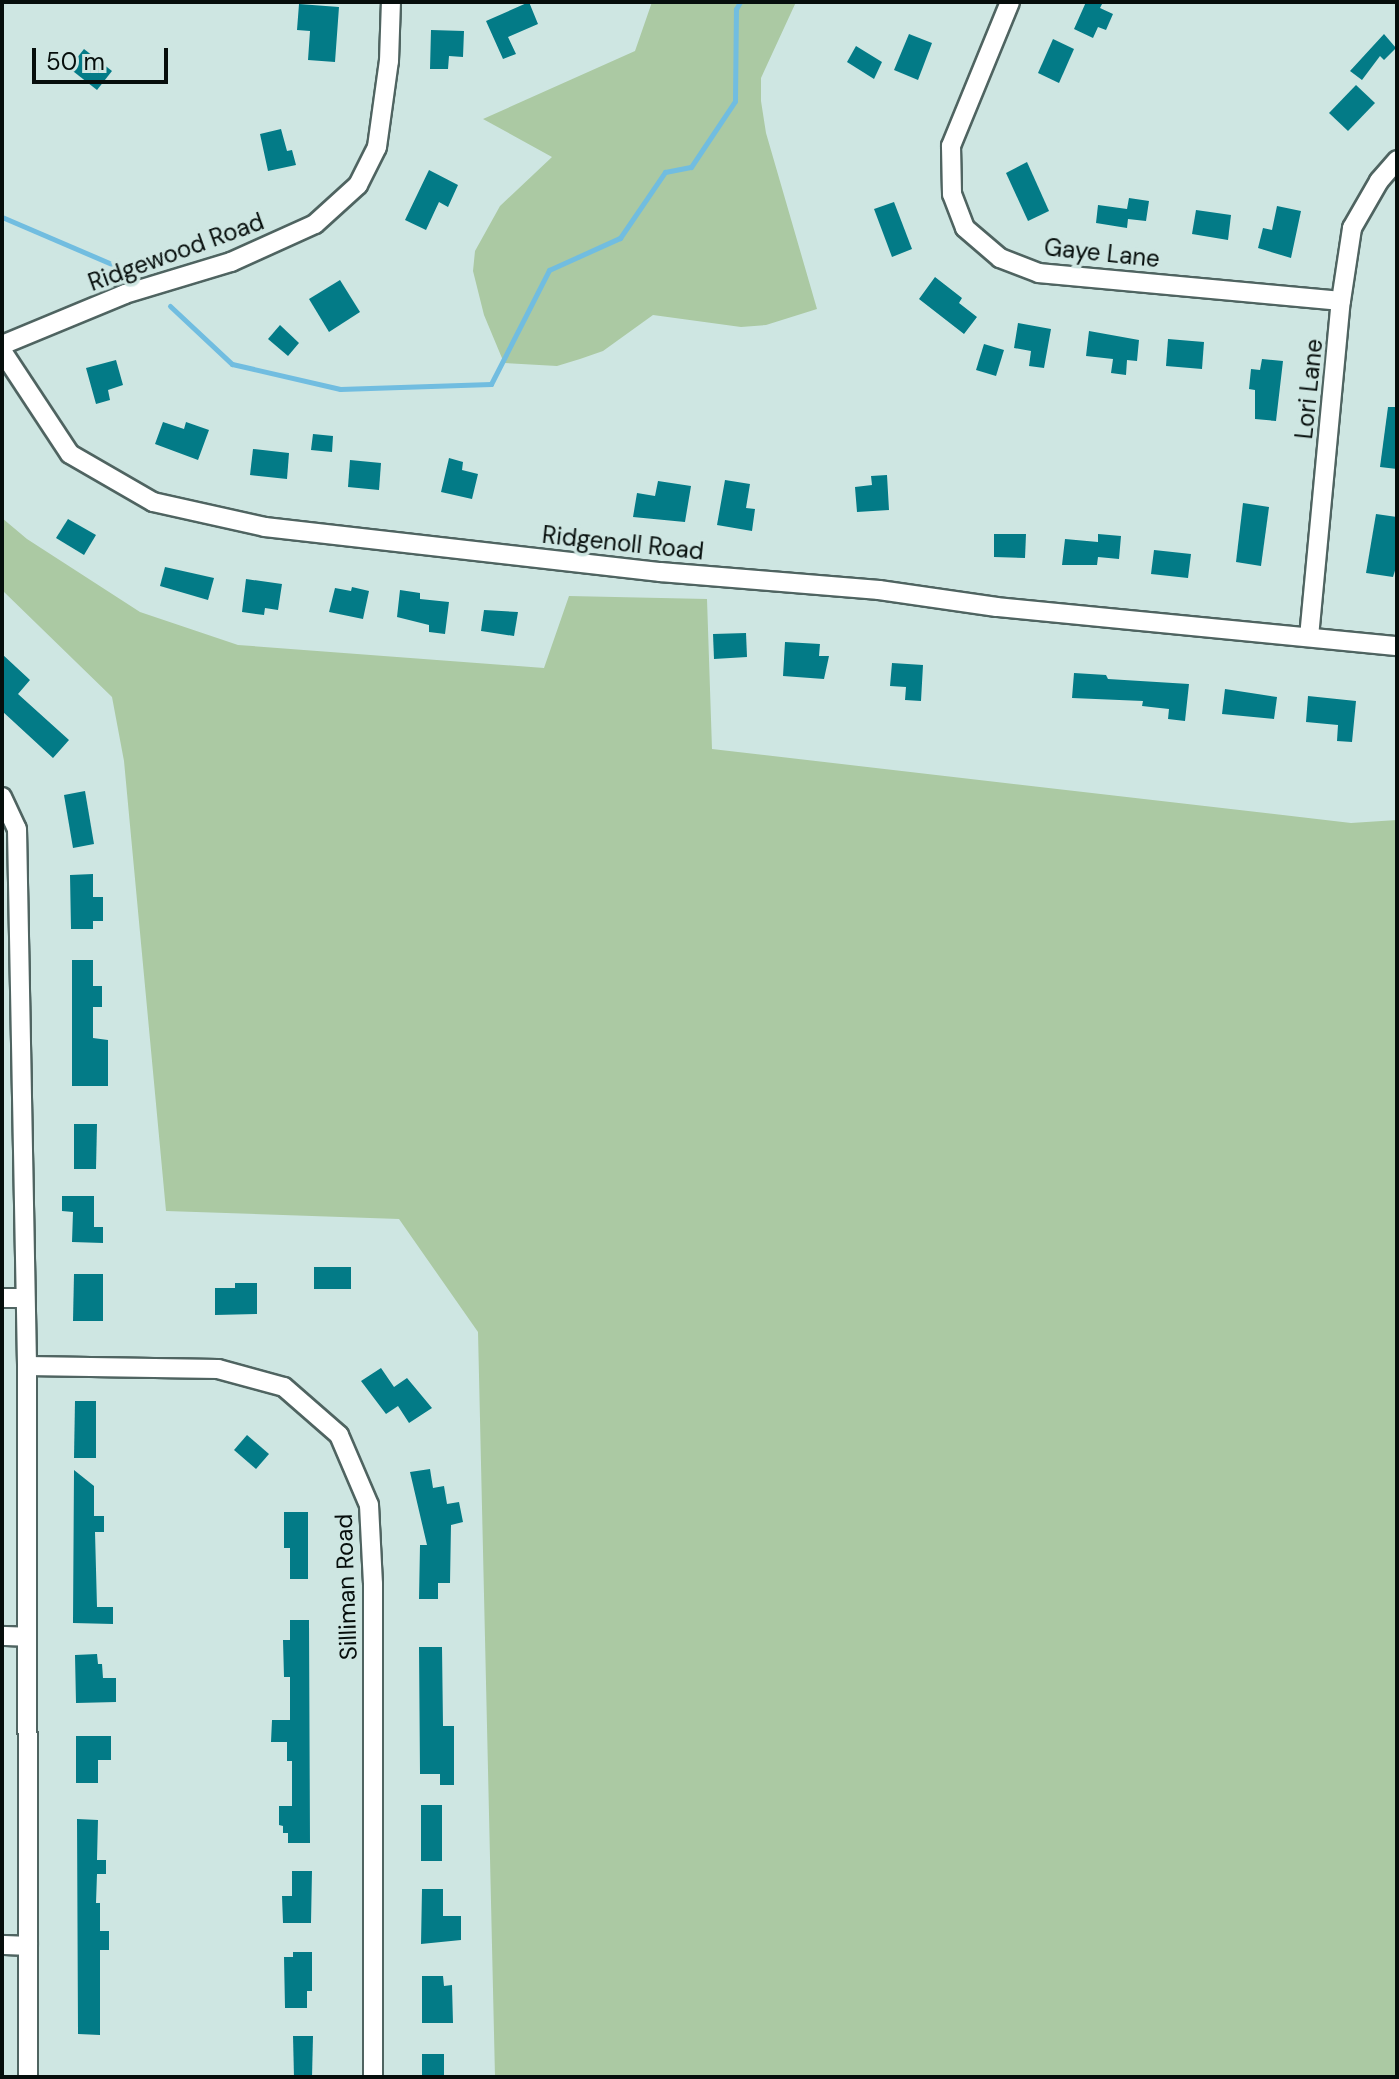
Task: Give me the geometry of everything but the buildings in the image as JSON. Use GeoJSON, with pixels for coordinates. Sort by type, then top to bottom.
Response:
{"type":"FeatureCollection","features":[{"type":"Feature","properties":{"kind":"street","name":"Ridgewood Road"},"geometry":{"type":"LineString","coordinates":[[2,345],[125,294],[231,262],[315,224],[358,185],[377,147],[389,61],[391,2]]}},
{"type":"Feature","properties":{"kind":"street","name":"Gaye Lane"},"geometry":{"type":"LineString","coordinates":[[1010,2],[951,146],[952,194],[965,228],[1000,258],[1039,273],[1341,301]]}},
{"type":"Feature","properties":{"kind":"street","name":"Lori Lane"},"geometry":{"type":"LineString","coordinates":[[1309,637],[1341,301],[1352,228],[1379,181],[1397,160]]}},
{"type":"Feature","properties":{"kind":"street","name":"Ridgenoll Road"},"geometry":{"type":"LineString","coordinates":[[2,351],[70,454],[153,502],[265,527],[660,572],[879,590],[997,607],[1397,646]]}},
{"type":"Feature","properties":{"kind":"street"},"geometry":{"type":"LineString","coordinates":[[2,797],[17,829],[23,1298],[27,1366],[28,2077]]}},
{"type":"Feature","properties":{"kind":"street"},"geometry":{"type":"LineString","coordinates":[[2,1298],[23,1298]]}},
{"type":"Feature","properties":{"kind":"street","name":"Silliman Road"},"geometry":{"type":"LineString","coordinates":[[27,1366],[218,1369],[284,1387],[339,1435],[369,1505],[373,1584],[373,2077]]}},
{"type":"Feature","properties":{"kind":"street"},"geometry":{"type":"LineString","coordinates":[[2,1636],[25,1637]]}},
{"type":"Feature","properties":{"kind":"street"},"geometry":{"type":"LineString","coordinates":[[2,1945],[28,1946]]}},
{"type":"Feature","properties":{"kind":"green space"},"geometry":{"type":"Polygon","coordinates":[[[652,2],[796,2],[761,78],[761,101],[766,133],[817,309],[766,325],[741,327],[653,315],[603,351],[580,359],[557,366],[504,363],[484,315],[473,271],[475,251],[500,206],[552,157],[483,119],[635,51],[652,2]]]}},
{"type":"Feature","properties":{"kind":"green space"},"geometry":{"type":"Polygon","coordinates":[[[2,518],[27,539],[140,612],[238,645],[544,668],[569,596],[707,599],[712,749],[1351,823],[1397,820],[1397,2077],[495,2077],[478,1332],[399,1219],[166,1211],[124,761],[112,697],[2,590],[2,518]]]}},
{"type":"Feature","properties":{"kind":"waterway"},"geometry":{"type":"LineString","coordinates":[[170,306],[232,364],[340,389],[491,384],[549,270],[620,238],[665,172],[691,167],[735,101],[736,9],[740,2]]}},
{"type":"Feature","properties":{"kind":"waterway"},"geometry":{"type":"LineString","coordinates":[[2,217],[128,271]]}}]}
